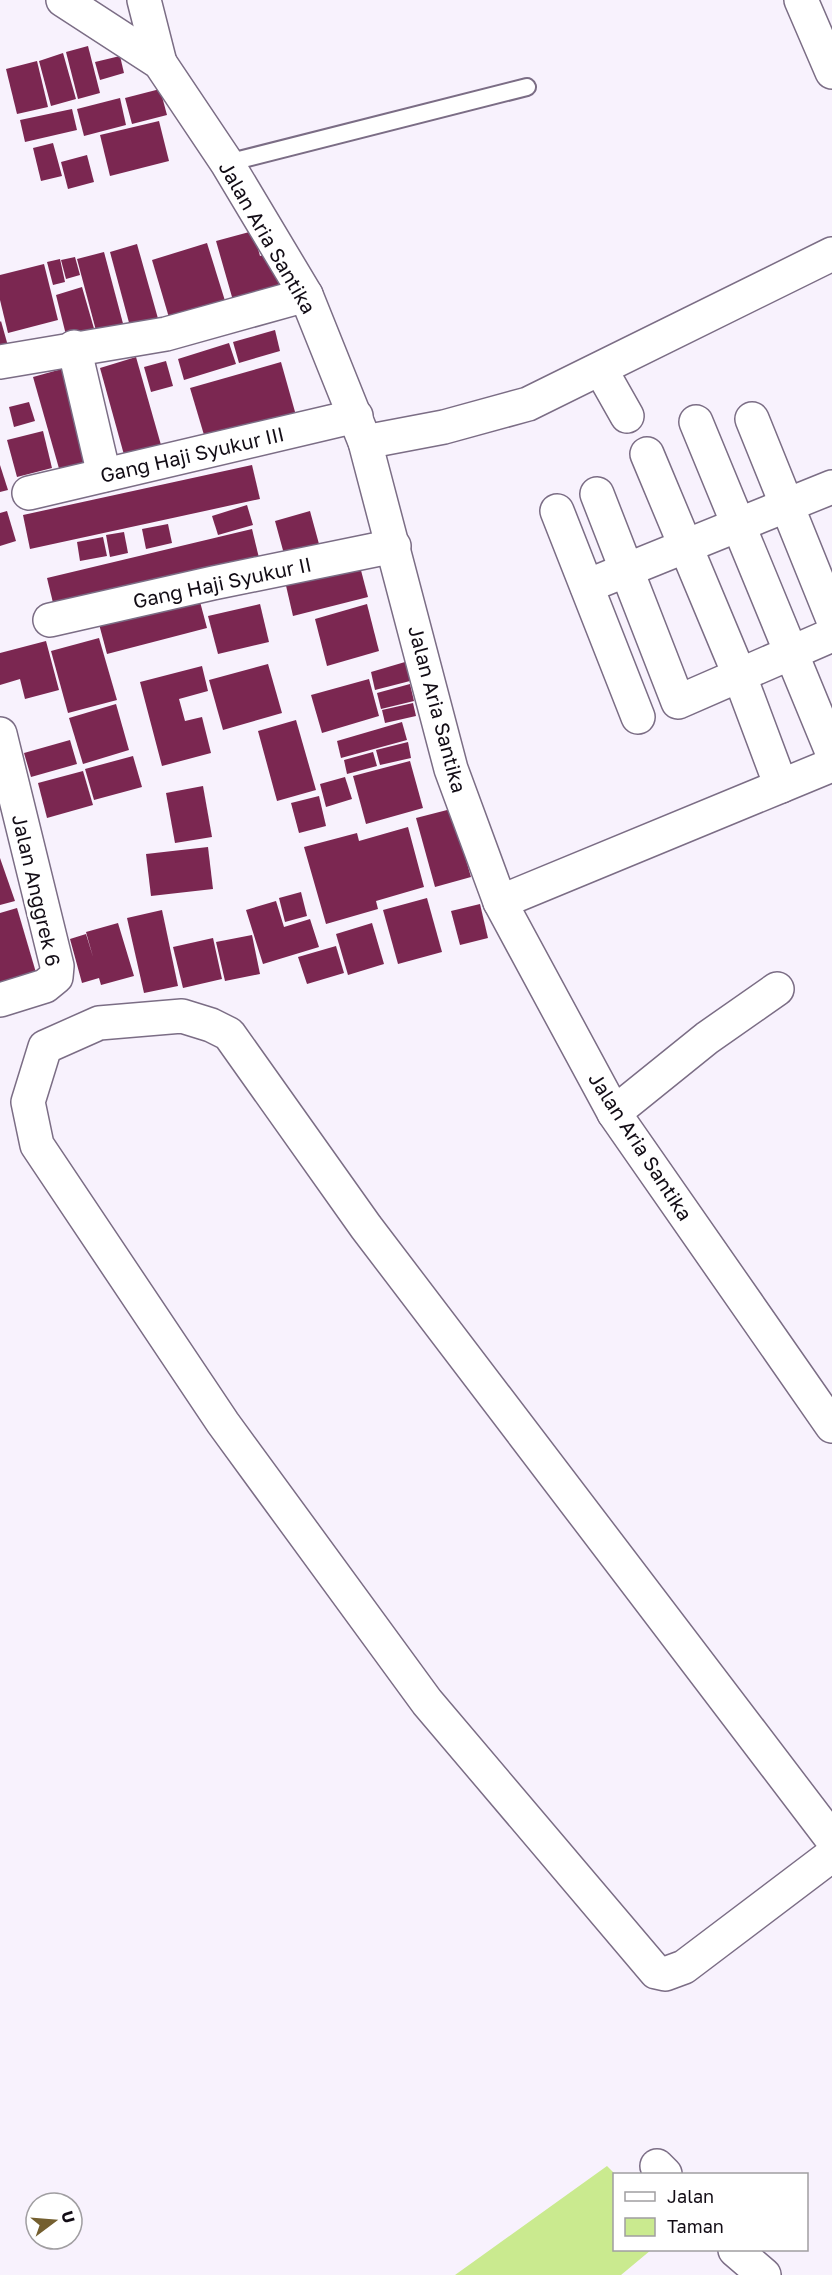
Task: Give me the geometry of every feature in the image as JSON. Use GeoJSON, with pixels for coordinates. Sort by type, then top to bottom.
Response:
{"type":"FeatureCollection","features":[{"type":"Feature","properties":{"kind":"street","name":"Jalan Aria Santika"},"geometry":{"type":"LineString","coordinates":[[63,0],[160,63],[227,163],[306,295],[360,429],[394,546],[451,768],[500,902],[614,1113],[832,1426]]}},
{"type":"Feature","properties":{"kind":"street"},"geometry":{"type":"LineString","coordinates":[[144,0],[160,63]]}},
{"type":"Feature","properties":{"kind":"street"},"geometry":{"type":"LineString","coordinates":[[801,0],[832,72]]}},
{"type":"Feature","properties":{"kind":"street","name":"Gang Haji Syukur III"},"geometry":{"type":"LineString","coordinates":[[29,493],[104,475],[360,429],[444,427],[528,404],[601,370],[832,254]]}},
{"type":"Feature","properties":{"kind":"street"},"geometry":{"type":"LineString","coordinates":[[0,362],[166,334],[306,295]]}},
{"type":"Feature","properties":{"kind":"street"},"geometry":{"type":"LineString","coordinates":[[74,348],[104,475]]}},
{"type":"Feature","properties":{"kind":"street"},"geometry":{"type":"LineString","coordinates":[[601,370],[627,416]]}},
{"type":"Feature","properties":{"kind":"street"},"geometry":{"type":"LineString","coordinates":[[752,419],[832,617]]}},
{"type":"Feature","properties":{"kind":"street"},"geometry":{"type":"LineString","coordinates":[[696,422],[832,752]]}},
{"type":"Feature","properties":{"kind":"street"},"geometry":{"type":"LineString","coordinates":[[647,454],[739,674],[781,786]]}},
{"type":"Feature","properties":{"kind":"street"},"geometry":{"type":"LineString","coordinates":[[586,586],[832,487]]}},
{"type":"Feature","properties":{"kind":"street"},"geometry":{"type":"LineString","coordinates":[[597,494],[678,702],[832,634]]}},
{"type":"Feature","properties":{"kind":"street"},"geometry":{"type":"LineString","coordinates":[[557,511],[638,717]]}},
{"type":"Feature","properties":{"kind":"street","name":"Gang Haji Syukur II"},"geometry":{"type":"LineString","coordinates":[[50,620],[213,583],[394,546]]}},
{"type":"Feature","properties":{"kind":"street","name":"Jalan Anggrek 6"},"geometry":{"type":"LineString","coordinates":[[0,734],[57,966],[56,977],[45,986],[0,1000]]}},
{"type":"Feature","properties":{"kind":"street"},"geometry":{"type":"LineString","coordinates":[[500,902],[832,765]]}},
{"type":"Feature","properties":{"kind":"street"},"geometry":{"type":"LineString","coordinates":[[614,1113],[707,1038],[777,989]]}},
{"type":"Feature","properties":{"kind":"street"},"geometry":{"type":"LineString","coordinates":[[832,1839],[366,1227],[229,1034],[211,1025],[182,1016],[99,1023],[45,1047],[28,1102],[37,1145],[223,1423],[427,1702],[656,1972],[665,1974],[684,1967],[832,1856]]}},
{"type":"Feature","properties":{"kind":"street"},"geometry":{"type":"LineString","coordinates":[[736,2251],[764,2275]]}},
{"type":"Feature","properties":{"kind":"lane"},"geometry":{"type":"LineString","coordinates":[[227,163],[527,87]]}},
{"type":"Feature","properties":{"kind":"green space"},"geometry":{"type":"Polygon","coordinates":[[[607,2166],[614,2173],[613,2251],[650,2251],[621,2275],[455,2275],[607,2166]]]}},
{"type":"Feature","properties":{"kind":"building"},"geometry":{"type":"Polygon","coordinates":[[[88,46],[100,93],[78,99],[66,52],[88,46]]]}},
{"type":"Feature","properties":{"kind":"building"},"geometry":{"type":"Polygon","coordinates":[[[63,53],[76,99],[51,106],[39,61],[63,53]]]}},
{"type":"Feature","properties":{"kind":"building"},"geometry":{"type":"Polygon","coordinates":[[[120,56],[124,73],[100,80],[95,62],[120,56]]]}},
{"type":"Feature","properties":{"kind":"building"},"geometry":{"type":"Polygon","coordinates":[[[37,61],[48,107],[17,114],[6,69],[37,61]]]}},
{"type":"Feature","properties":{"kind":"building"},"geometry":{"type":"Polygon","coordinates":[[[160,89],[167,115],[132,124],[125,98],[160,89]]]}},
{"type":"Feature","properties":{"kind":"building"},"geometry":{"type":"Polygon","coordinates":[[[120,98],[126,125],[84,136],[77,109],[120,98]]]}},
{"type":"Feature","properties":{"kind":"building"},"geometry":{"type":"Polygon","coordinates":[[[72,109],[77,130],[25,142],[20,120],[72,109]]]}},
{"type":"Feature","properties":{"kind":"building"},"geometry":{"type":"Polygon","coordinates":[[[159,121],[169,161],[110,176],[100,135],[159,121]]]}},
{"type":"Feature","properties":{"kind":"building"},"geometry":{"type":"Polygon","coordinates":[[[53,143],[62,176],[41,181],[33,148],[53,143]]]}},
{"type":"Feature","properties":{"kind":"building"},"geometry":{"type":"Polygon","coordinates":[[[87,155],[94,182],[68,189],[61,162],[87,155]]]}},
{"type":"Feature","properties":{"kind":"building"},"geometry":{"type":"Polygon","coordinates":[[[253,231],[260,256],[270,253],[281,291],[234,304],[216,241],[253,231]]]}},
{"type":"Feature","properties":{"kind":"building"},"geometry":{"type":"Polygon","coordinates":[[[207,243],[226,304],[170,321],[152,260],[207,243]]]}},
{"type":"Feature","properties":{"kind":"building"},"geometry":{"type":"Polygon","coordinates":[[[137,244],[159,322],[131,330],[110,252],[137,244]]]}},
{"type":"Feature","properties":{"kind":"building"},"geometry":{"type":"Polygon","coordinates":[[[104,252],[125,331],[98,338],[77,259],[104,252]]]}},
{"type":"Feature","properties":{"kind":"building"},"geometry":{"type":"Polygon","coordinates":[[[75,257],[80,275],[66,279],[61,260],[75,257]]]}},
{"type":"Feature","properties":{"kind":"building"},"geometry":{"type":"Polygon","coordinates":[[[60,259],[65,282],[53,285],[47,262],[60,259]]]}},
{"type":"Feature","properties":{"kind":"building"},"geometry":{"type":"Polygon","coordinates":[[[44,264],[58,320],[8,333],[0,300],[0,275],[44,264]]]}},
{"type":"Feature","properties":{"kind":"building"},"geometry":{"type":"Polygon","coordinates":[[[82,287],[95,332],[67,339],[56,295],[82,287]]]}},
{"type":"Feature","properties":{"kind":"building"},"geometry":{"type":"Polygon","coordinates":[[[0,322],[8,346],[0,348],[0,322]]]}},
{"type":"Feature","properties":{"kind":"building"},"geometry":{"type":"Polygon","coordinates":[[[275,330],[280,351],[239,363],[233,342],[275,330]]]}},
{"type":"Feature","properties":{"kind":"building"},"geometry":{"type":"Polygon","coordinates":[[[229,343],[236,364],[184,380],[178,359],[229,343]]]}},
{"type":"Feature","properties":{"kind":"building"},"geometry":{"type":"Polygon","coordinates":[[[136,357],[163,452],[126,462],[100,368],[136,357]]]}},
{"type":"Feature","properties":{"kind":"building"},"geometry":{"type":"Polygon","coordinates":[[[166,361],[173,386],[151,392],[144,367],[166,361]]]}},
{"type":"Feature","properties":{"kind":"building"},"geometry":{"type":"Polygon","coordinates":[[[281,362],[297,419],[207,445],[190,388],[281,362]]]}},
{"type":"Feature","properties":{"kind":"building"},"geometry":{"type":"Polygon","coordinates":[[[69,367],[98,469],[62,479],[33,377],[69,367]]]}},
{"type":"Feature","properties":{"kind":"building"},"geometry":{"type":"Polygon","coordinates":[[[29,402],[35,421],[14,427],[9,407],[29,402]]]}},
{"type":"Feature","properties":{"kind":"building"},"geometry":{"type":"Polygon","coordinates":[[[43,431],[52,468],[17,477],[7,440],[43,431]]]}},
{"type":"Feature","properties":{"kind":"building"},"geometry":{"type":"Polygon","coordinates":[[[0,465],[8,490],[0,492],[0,465]]]}},
{"type":"Feature","properties":{"kind":"building"},"geometry":{"type":"Polygon","coordinates":[[[252,465],[260,499],[30,549],[23,515],[252,465]]]}},
{"type":"Feature","properties":{"kind":"building"},"geometry":{"type":"Polygon","coordinates":[[[247,505],[253,525],[218,535],[212,516],[247,505]]]}},
{"type":"Feature","properties":{"kind":"building"},"geometry":{"type":"Polygon","coordinates":[[[7,511],[16,541],[0,546],[0,513],[7,511]]]}},
{"type":"Feature","properties":{"kind":"building"},"geometry":{"type":"Polygon","coordinates":[[[310,511],[319,544],[284,554],[275,521],[310,511]]]}},
{"type":"Feature","properties":{"kind":"building"},"geometry":{"type":"Polygon","coordinates":[[[168,524],[172,543],[146,549],[142,529],[168,524]]]}},
{"type":"Feature","properties":{"kind":"building"},"geometry":{"type":"Polygon","coordinates":[[[252,529],[260,562],[55,611],[47,578],[252,529]]]}},
{"type":"Feature","properties":{"kind":"building"},"geometry":{"type":"Polygon","coordinates":[[[124,532],[128,553],[110,557],[106,535],[124,532]]]}},
{"type":"Feature","properties":{"kind":"building"},"geometry":{"type":"Polygon","coordinates":[[[103,537],[107,556],[80,561],[77,542],[103,537]]]}},
{"type":"Feature","properties":{"kind":"building"},"geometry":{"type":"Polygon","coordinates":[[[358,559],[368,597],[293,616],[284,577],[358,559]]]}},
{"type":"Feature","properties":{"kind":"building"},"geometry":{"type":"Polygon","coordinates":[[[199,598],[207,628],[107,654],[99,624],[199,598]]]}},
{"type":"Feature","properties":{"kind":"building"},"geometry":{"type":"Polygon","coordinates":[[[260,604],[269,642],[218,654],[208,616],[260,604]]]}},
{"type":"Feature","properties":{"kind":"building"},"geometry":{"type":"Polygon","coordinates":[[[367,604],[379,651],[327,666],[315,619],[367,604]]]}},
{"type":"Feature","properties":{"kind":"building"},"geometry":{"type":"Polygon","coordinates":[[[99,638],[117,700],[68,713],[51,651],[99,638]]]}},
{"type":"Feature","properties":{"kind":"building"},"geometry":{"type":"Polygon","coordinates":[[[46,641],[59,690],[25,699],[20,679],[0,685],[0,653],[46,641]]]}},
{"type":"Feature","properties":{"kind":"building"},"geometry":{"type":"Polygon","coordinates":[[[405,662],[410,681],[375,690],[371,672],[405,662]]]}},
{"type":"Feature","properties":{"kind":"building"},"geometry":{"type":"Polygon","coordinates":[[[268,664],[282,713],[223,730],[209,680],[268,664]]]}},
{"type":"Feature","properties":{"kind":"building"},"geometry":{"type":"Polygon","coordinates":[[[202,666],[208,691],[179,699],[185,721],[202,717],[211,753],[162,766],[140,682],[202,666]]]}},
{"type":"Feature","properties":{"kind":"building"},"geometry":{"type":"Polygon","coordinates":[[[369,679],[379,716],[322,733],[311,695],[369,679]]]}},
{"type":"Feature","properties":{"kind":"building"},"geometry":{"type":"Polygon","coordinates":[[[410,684],[414,701],[381,709],[377,693],[410,684]]]}},
{"type":"Feature","properties":{"kind":"building"},"geometry":{"type":"Polygon","coordinates":[[[413,703],[416,716],[385,723],[382,710],[413,703]]]}},
{"type":"Feature","properties":{"kind":"building"},"geometry":{"type":"Polygon","coordinates":[[[116,704],[129,750],[83,764],[69,718],[116,704]]]}},
{"type":"Feature","properties":{"kind":"building"},"geometry":{"type":"Polygon","coordinates":[[[296,720],[316,790],[277,801],[258,731],[296,720]]]}},
{"type":"Feature","properties":{"kind":"building"},"geometry":{"type":"Polygon","coordinates":[[[402,722],[407,740],[341,758],[337,741],[402,722]]]}},
{"type":"Feature","properties":{"kind":"building"},"geometry":{"type":"Polygon","coordinates":[[[70,740],[77,764],[31,777],[24,753],[70,740]]]}},
{"type":"Feature","properties":{"kind":"building"},"geometry":{"type":"Polygon","coordinates":[[[408,742],[411,758],[380,765],[376,750],[408,742]]]}},
{"type":"Feature","properties":{"kind":"building"},"geometry":{"type":"Polygon","coordinates":[[[373,752],[377,766],[347,774],[344,760],[373,752]]]}},
{"type":"Feature","properties":{"kind":"building"},"geometry":{"type":"Polygon","coordinates":[[[133,756],[142,787],[94,800],[85,769],[133,756]]]}},
{"type":"Feature","properties":{"kind":"building"},"geometry":{"type":"Polygon","coordinates":[[[410,761],[423,808],[366,824],[353,776],[410,761]]]}},
{"type":"Feature","properties":{"kind":"building"},"geometry":{"type":"Polygon","coordinates":[[[83,771],[93,805],[47,818],[38,783],[83,771]]]}},
{"type":"Feature","properties":{"kind":"building"},"geometry":{"type":"Polygon","coordinates":[[[345,777],[352,799],[326,807],[320,784],[345,777]]]}},
{"type":"Feature","properties":{"kind":"building"},"geometry":{"type":"Polygon","coordinates":[[[203,786],[212,837],[175,843],[166,793],[203,786]]]}},
{"type":"Feature","properties":{"kind":"building"},"geometry":{"type":"Polygon","coordinates":[[[319,796],[326,826],[299,833],[291,803],[319,796]]]}},
{"type":"Feature","properties":{"kind":"building"},"geometry":{"type":"Polygon","coordinates":[[[451,809],[471,877],[435,887],[416,818],[451,809]]]}},
{"type":"Feature","properties":{"kind":"building"},"geometry":{"type":"Polygon","coordinates":[[[408,827],[424,887],[376,901],[378,909],[326,924],[304,847],[357,833],[359,841],[408,827]]]}},
{"type":"Feature","properties":{"kind":"building"},"geometry":{"type":"Polygon","coordinates":[[[208,847],[213,889],[151,896],[146,854],[208,847]]]}},
{"type":"Feature","properties":{"kind":"building"},"geometry":{"type":"Polygon","coordinates":[[[0,858],[15,901],[0,905],[0,858]]]}},
{"type":"Feature","properties":{"kind":"building"},"geometry":{"type":"Polygon","coordinates":[[[301,892],[307,916],[285,922],[279,898],[301,892]]]}},
{"type":"Feature","properties":{"kind":"building"},"geometry":{"type":"Polygon","coordinates":[[[427,898],[442,952],[398,964],[383,910],[427,898]]]}},
{"type":"Feature","properties":{"kind":"building"},"geometry":{"type":"Polygon","coordinates":[[[276,901],[284,927],[310,919],[319,947],[263,964],[246,910],[276,901]]]}},
{"type":"Feature","properties":{"kind":"building"},"geometry":{"type":"Polygon","coordinates":[[[480,904],[488,938],[460,945],[451,911],[480,904]]]}},
{"type":"Feature","properties":{"kind":"building"},"geometry":{"type":"Polygon","coordinates":[[[17,908],[37,976],[0,987],[0,913],[17,908]]]}},
{"type":"Feature","properties":{"kind":"building"},"geometry":{"type":"Polygon","coordinates":[[[162,910],[178,986],[144,993],[127,918],[162,910]]]}},
{"type":"Feature","properties":{"kind":"building"},"geometry":{"type":"Polygon","coordinates":[[[118,923],[134,976],[101,985],[99,978],[82,983],[70,939],[86,934],[93,957],[86,932],[118,923]]]}},
{"type":"Feature","properties":{"kind":"building"},"geometry":{"type":"Polygon","coordinates":[[[372,923],[384,964],[348,975],[336,934],[372,923]]]}},
{"type":"Feature","properties":{"kind":"building"},"geometry":{"type":"Polygon","coordinates":[[[252,935],[260,974],[225,981],[216,942],[252,935]]]}},
{"type":"Feature","properties":{"kind":"building"},"geometry":{"type":"Polygon","coordinates":[[[213,938],[222,979],[183,988],[173,947],[213,938]]]}},
{"type":"Feature","properties":{"kind":"building"},"geometry":{"type":"Polygon","coordinates":[[[336,946],[344,973],[307,984],[298,957],[336,946]]]}}]}
